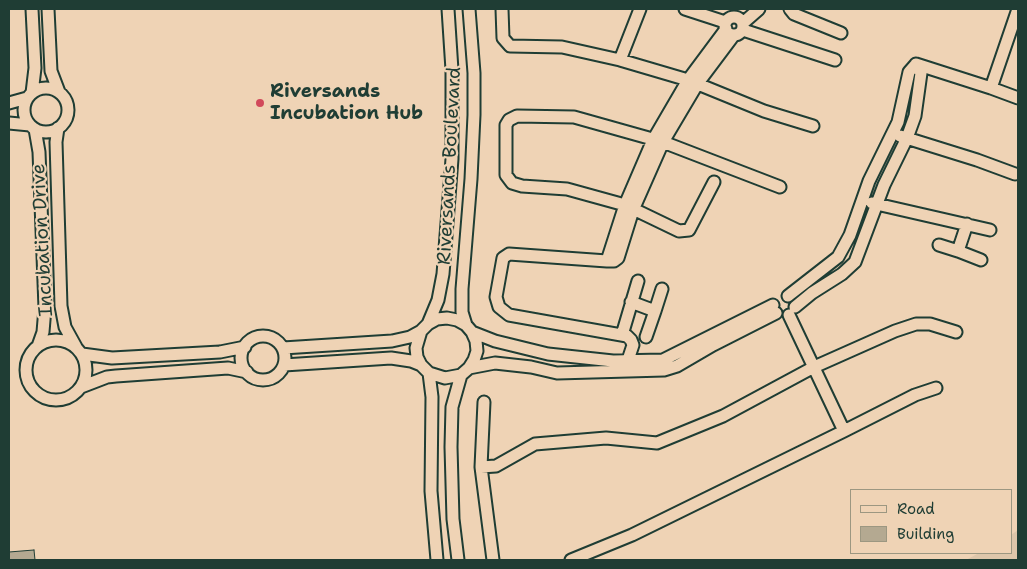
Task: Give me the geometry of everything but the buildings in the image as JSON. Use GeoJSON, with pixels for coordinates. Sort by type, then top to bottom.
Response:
{"type":"FeatureCollection","features":[{"type":"Feature","properties":{"kind":"street"},"geometry":{"type":"LineString","coordinates":[[32,9],[34,68],[30,95],[24,109],[24,115],[33,127]]}},
{"type":"Feature","properties":{"kind":"street"},"geometry":{"type":"LineString","coordinates":[[9,123],[33,127],[46,132],[58,128],[67,113],[66,102],[59,92],[51,70],[48,9]]}},
{"type":"Feature","properties":{"kind":"street","name":"Riversands Boulevard"},"geometry":{"type":"LineString","coordinates":[[425,328],[438,300],[443,274],[452,159],[452,70],[448,9]]}},
{"type":"Feature","properties":{"kind":"street","name":"Riversands Boulevard"},"geometry":{"type":"LineString","coordinates":[[469,9],[474,73],[474,115],[462,289],[462,312],[469,329]]}},
{"type":"Feature","properties":{"kind":"street"},"geometry":{"type":"LineString","coordinates":[[502,9],[503,38],[510,46],[562,47],[620,60],[694,81],[754,107],[813,126]]}},
{"type":"Feature","properties":{"kind":"street"},"geometry":{"type":"LineString","coordinates":[[620,60],[640,9]]}},
{"type":"Feature","properties":{"kind":"street"},"geometry":{"type":"LineString","coordinates":[[685,9],[735,23],[835,60]]}},
{"type":"Feature","properties":{"kind":"street"},"geometry":{"type":"LineString","coordinates":[[627,366],[633,345],[627,336],[510,315],[499,307],[496,296],[504,258],[508,254],[607,261],[658,141],[694,81],[735,23],[759,9]]}},
{"type":"Feature","properties":{"kind":"street"},"geometry":{"type":"LineString","coordinates":[[790,9],[794,14],[841,33]]}},
{"type":"Feature","properties":{"kind":"street"},"geometry":{"type":"LineString","coordinates":[[991,88],[1018,9]]}},
{"type":"Feature","properties":{"kind":"street"},"geometry":{"type":"LineString","coordinates":[[916,64],[1018,98]]}},
{"type":"Feature","properties":{"kind":"street"},"geometry":{"type":"LineString","coordinates":[[284,365],[391,358],[406,360],[445,378],[453,378],[465,372],[495,363],[530,366],[557,374],[627,366],[664,370],[677,366],[775,309],[778,297],[788,296],[838,257],[850,235],[869,181],[898,122],[909,72],[916,64]]}},
{"type":"Feature","properties":{"kind":"street"},"geometry":{"type":"LineString","coordinates":[[775,309],[783,317],[812,293],[842,274],[855,262],[884,185],[907,138],[915,116],[921,73],[916,64]]}},
{"type":"Feature","properties":{"kind":"street"},"geometry":{"type":"LineString","coordinates":[[9,103],[42,88],[59,92]]}},
{"type":"Feature","properties":{"kind":"street"},"geometry":{"type":"LineString","coordinates":[[714,182],[689,230],[678,231],[629,208],[567,189],[522,186],[512,183],[506,175],[506,124],[517,116],[574,117],[658,141],[780,187]]}},
{"type":"Feature","properties":{"kind":"street","name":"Incubation Drive"},"geometry":{"type":"LineString","coordinates":[[33,127],[39,152],[45,308],[43,332],[38,346]]}},
{"type":"Feature","properties":{"kind":"street","name":"Incubation Drive"},"geometry":{"type":"LineString","coordinates":[[58,128],[56,153],[62,314],[65,327],[79,351]]}},
{"type":"Feature","properties":{"kind":"street"},"geometry":{"type":"LineString","coordinates":[[892,134],[978,160],[1014,174]]}},
{"type":"Feature","properties":{"kind":"street"},"geometry":{"type":"LineString","coordinates":[[863,200],[990,230]]}},
{"type":"Feature","properties":{"kind":"street"},"geometry":{"type":"LineString","coordinates":[[958,251],[967,224]]}},
{"type":"Feature","properties":{"kind":"street"},"geometry":{"type":"LineString","coordinates":[[939,245],[981,260]]}},
{"type":"Feature","properties":{"kind":"street"},"geometry":{"type":"LineString","coordinates":[[622,335],[638,281]]}},
{"type":"Feature","properties":{"kind":"street"},"geometry":{"type":"LineString","coordinates":[[646,337],[662,289]]}},
{"type":"Feature","properties":{"kind":"street"},"geometry":{"type":"LineString","coordinates":[[788,296],[793,301],[792,311],[814,367],[844,432]]}},
{"type":"Feature","properties":{"kind":"street"},"geometry":{"type":"LineString","coordinates":[[631,302],[655,311]]}},
{"type":"Feature","properties":{"kind":"street"},"geometry":{"type":"LineString","coordinates":[[282,348],[392,341],[410,337],[437,319],[447,318],[458,320],[469,329],[495,341],[548,354],[614,361],[627,366]]}},
{"type":"Feature","properties":{"kind":"street"},"geometry":{"type":"LineString","coordinates":[[481,467],[496,466],[535,444],[606,438],[657,443],[723,416],[814,367],[894,331],[916,324],[930,324],[956,332]]}},
{"type":"Feature","properties":{"kind":"street"},"geometry":{"type":"LineString","coordinates":[[425,328],[416,348],[417,357],[425,369],[432,397],[431,491],[437,560]]}},
{"type":"Feature","properties":{"kind":"street"},"geometry":{"type":"LineString","coordinates":[[458,560],[452,510],[452,407],[465,372],[474,360],[477,351],[476,341],[469,329]]}},
{"type":"Feature","properties":{"kind":"street"},"geometry":{"type":"LineString","coordinates":[[79,351],[86,371],[81,387],[77,392],[64,399],[50,400],[37,394],[28,381],[26,372],[29,356],[38,346],[47,341],[67,342],[79,351],[98,358],[132,358],[230,351],[245,347],[253,339],[264,337],[272,338],[278,342],[285,355],[284,365],[278,375],[265,380],[258,380],[247,372],[228,368],[107,377],[81,387]]}},
{"type":"Feature","properties":{"kind":"street"},"geometry":{"type":"LineString","coordinates":[[245,347],[242,360],[247,372]]}},
{"type":"Feature","properties":{"kind":"street"},"geometry":{"type":"LineString","coordinates":[[544,371],[548,354]]}},
{"type":"Feature","properties":{"kind":"street"},"geometry":{"type":"LineString","coordinates":[[571,560],[632,535],[844,432],[915,395],[936,388]]}},
{"type":"Feature","properties":{"kind":"street"},"geometry":{"type":"LineString","coordinates":[[484,402],[481,467],[492,560]]}},
{"type":"Feature","properties":{"kind":"shaded area"},"geometry":{"type":"Polygon","coordinates":[[[1018,530],[1018,560],[966,560],[977,554],[1012,554],[1012,534],[1018,530]]]}},
{"type":"Feature","properties":{"kind":"place","name":"Riversands Incubation Hub"},"geometry":{"type":"Point","coordinates":[260,103]}}]}
